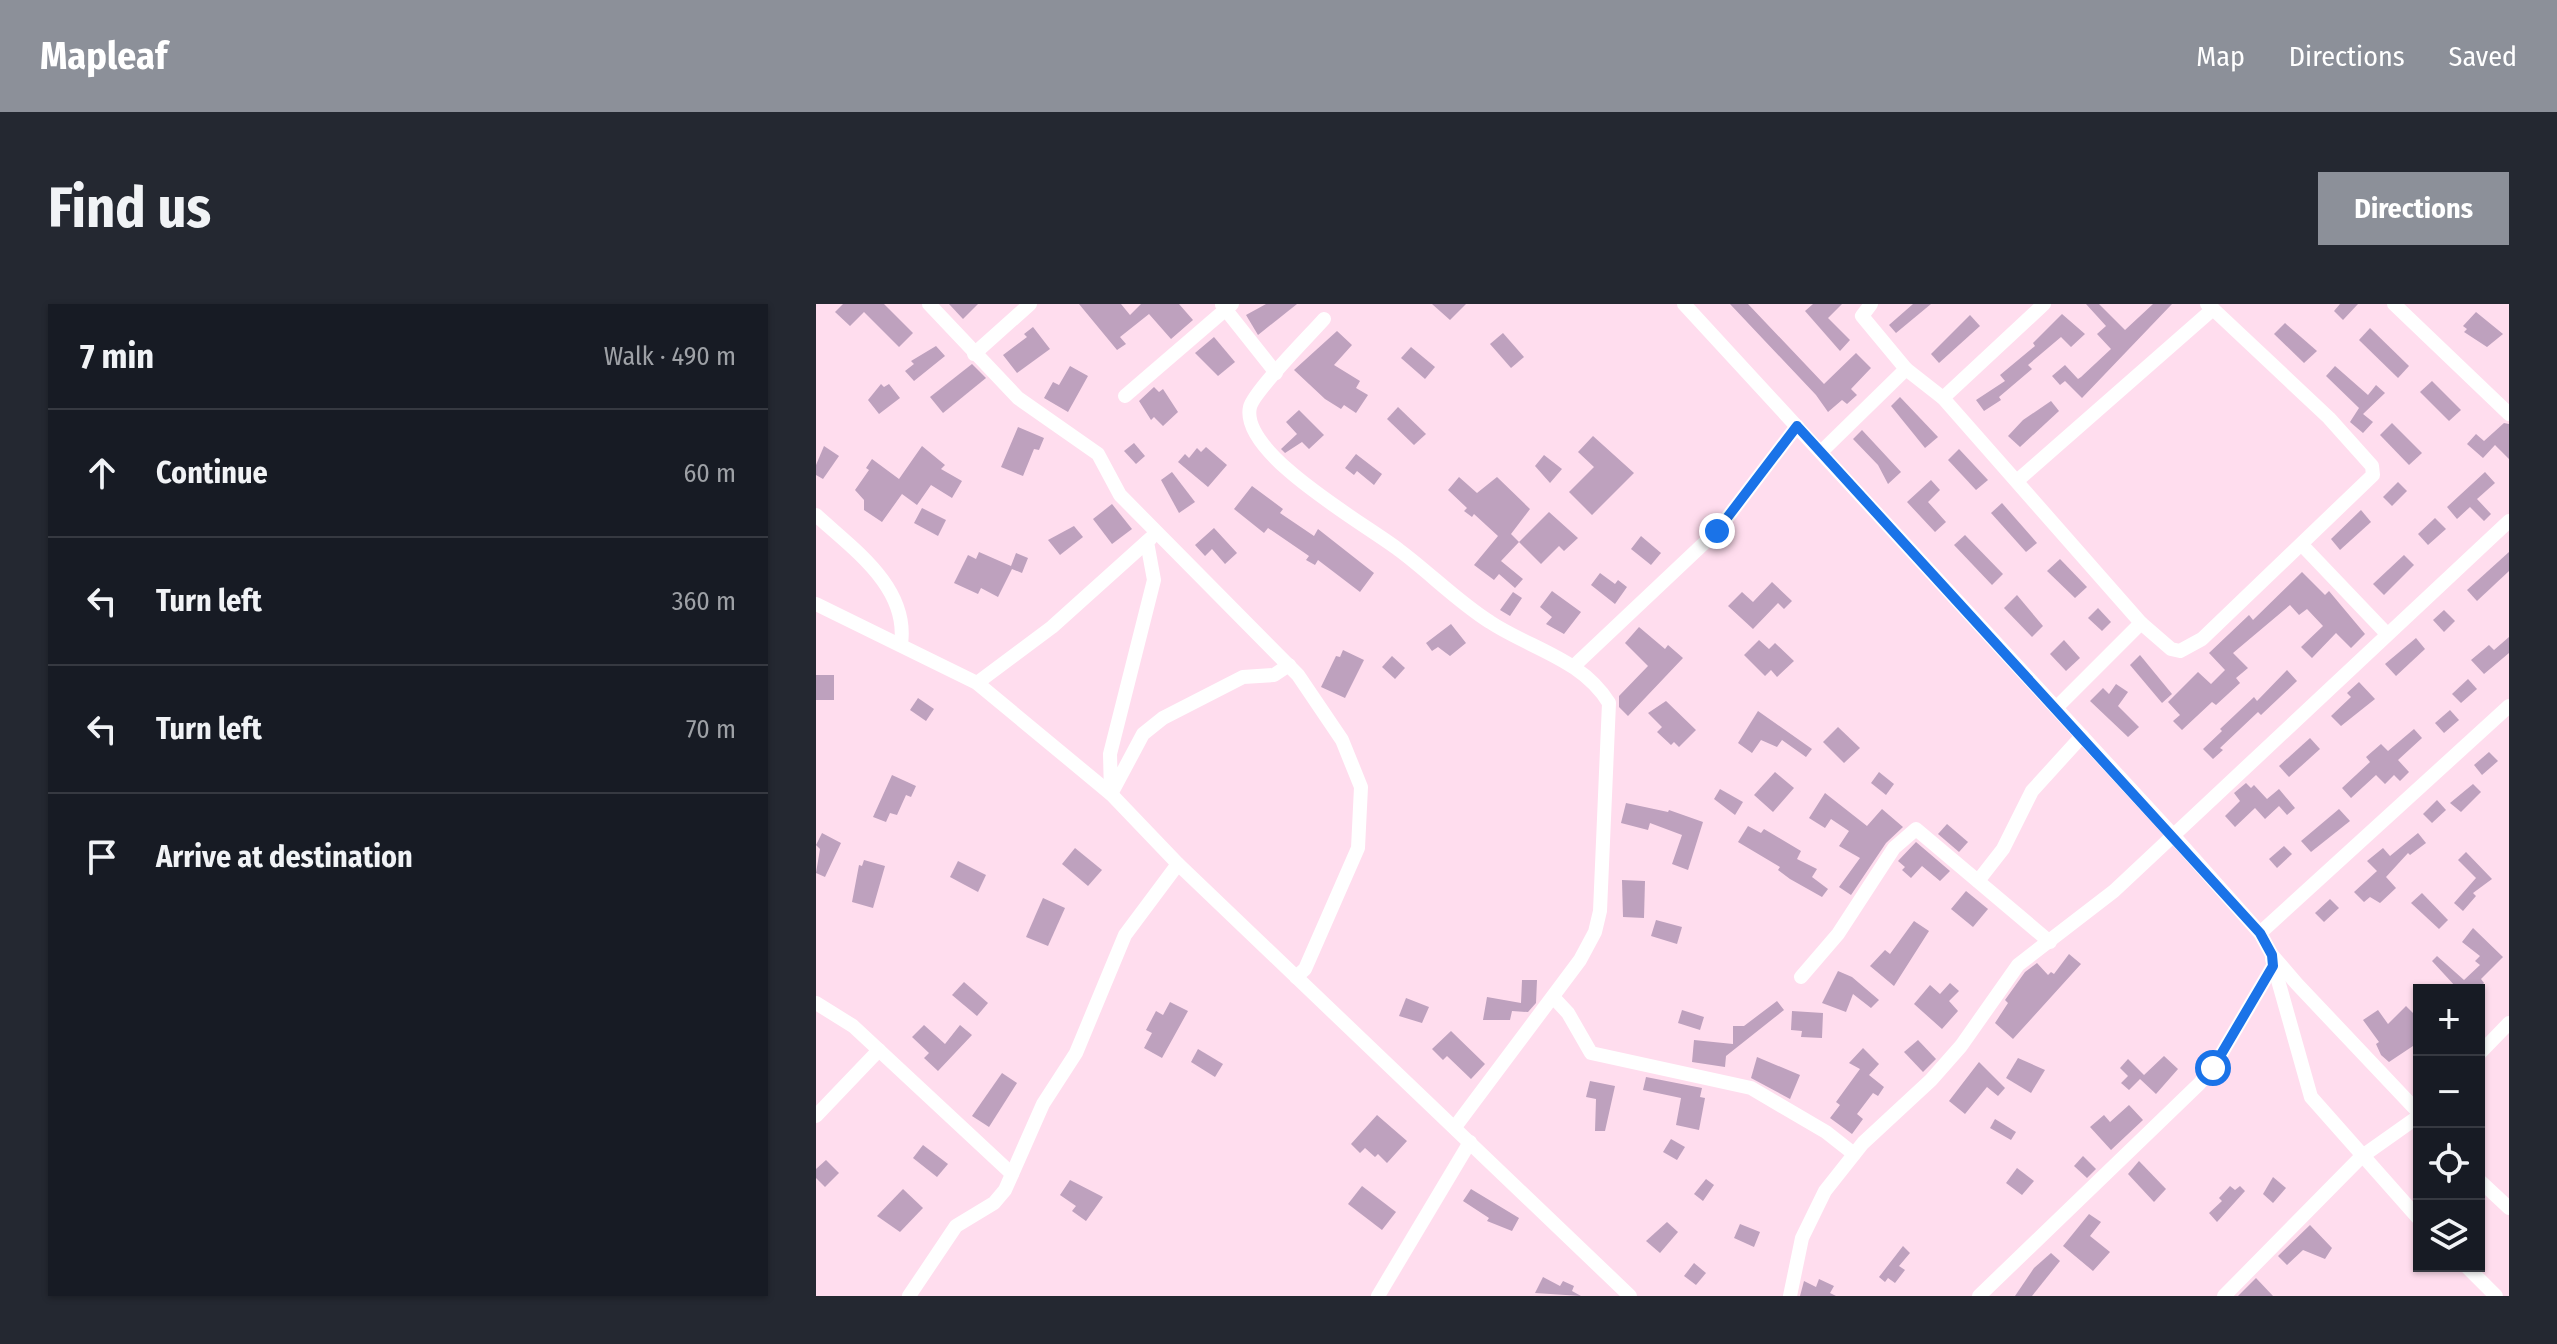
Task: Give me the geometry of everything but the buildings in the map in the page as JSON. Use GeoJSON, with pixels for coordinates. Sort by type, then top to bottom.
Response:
{"type":"FeatureCollection","features":[{"type":"Feature","properties":{"kind":"street"},"geometry":{"type":"LineString","coordinates":[[929,304],[1018,398],[1098,454],[1120,495],[1152,537],[1289,665],[1342,740],[1358,776],[1361,808],[1358,848],[1305,969],[1296,977]]}},
{"type":"Feature","properties":{"kind":"street"},"geometry":{"type":"LineString","coordinates":[[974,354],[1030,304]]}},
{"type":"Feature","properties":{"kind":"street"},"geometry":{"type":"LineString","coordinates":[[1684,304],[2260,933],[2272,960],[2311,1097],[2413,1213]]}},
{"type":"Feature","properties":{"kind":"street"},"geometry":{"type":"LineString","coordinates":[[1871,304],[1862,316],[1906,369],[1943,398],[2141,623],[2171,649],[2180,651],[2191,647],[2303,546],[2371,481],[2372,466],[2329,418],[2210,307],[2018,480]]}},
{"type":"Feature","properties":{"kind":"street"},"geometry":{"type":"LineString","coordinates":[[1943,398],[2044,304]]}},
{"type":"Feature","properties":{"kind":"street"},"geometry":{"type":"LineString","coordinates":[[2394,304],[2509,414]]}},
{"type":"Feature","properties":{"kind":"street"},"geometry":{"type":"LineString","coordinates":[[1125,396],[1226,306],[1276,373]]}},
{"type":"Feature","properties":{"kind":"street"},"geometry":{"type":"LineString","coordinates":[[1324,319],[1252,401],[1249,419],[1263,443],[1295,475],[1386,540],[1489,622],[1575,665],[1600,689],[1609,703],[1600,911],[1595,932],[1554,998],[1455,1127]]}},
{"type":"Feature","properties":{"kind":"street"},"geometry":{"type":"LineString","coordinates":[[1821,452],[1906,369]]}},
{"type":"Feature","properties":{"kind":"street"},"geometry":{"type":"LineString","coordinates":[[1575,665],[1717,531],[1797,426]]}},
{"type":"Feature","properties":{"kind":"street"},"geometry":{"type":"LineString","coordinates":[[816,515],[865,561],[894,596],[901,644]]}},
{"type":"Feature","properties":{"kind":"street"},"geometry":{"type":"LineString","coordinates":[[1790,1296],[1802,1238],[1812,1212],[1854,1154],[1931,1080],[1961,1046],[2018,965],[2035,949],[2050,942],[2093,909],[2509,521]]}},
{"type":"Feature","properties":{"kind":"street"},"geometry":{"type":"LineString","coordinates":[[977,683],[1064,617],[1152,537]]}},
{"type":"Feature","properties":{"kind":"street"},"geometry":{"type":"LineString","coordinates":[[1111,794],[1110,754],[1154,580],[1152,537]]}},
{"type":"Feature","properties":{"kind":"street"},"geometry":{"type":"LineString","coordinates":[[2303,546],[2387,634]]}},
{"type":"Feature","properties":{"kind":"street"},"geometry":{"type":"LineString","coordinates":[[816,604],[977,683],[1111,794],[1178,864],[1630,1296]]}},
{"type":"Feature","properties":{"kind":"street"},"geometry":{"type":"LineString","coordinates":[[2056,708],[2141,623]]}},
{"type":"Feature","properties":{"kind":"street"},"geometry":{"type":"LineString","coordinates":[[1111,794],[1143,734],[1163,718],[1243,677],[1274,675],[1289,665]]}},
{"type":"Feature","properties":{"kind":"street"},"geometry":{"type":"LineString","coordinates":[[2260,933],[2509,706]]}},
{"type":"Feature","properties":{"kind":"street"},"geometry":{"type":"LineString","coordinates":[[1978,881],[2003,849],[2032,791],[2082,736]]}},
{"type":"Feature","properties":{"kind":"street"},"geometry":{"type":"LineString","coordinates":[[1801,977],[1838,934],[1894,848],[1916,829],[2050,942]]}},
{"type":"Feature","properties":{"kind":"street"},"geometry":{"type":"LineString","coordinates":[[909,1296],[956,1226],[994,1203],[1005,1190],[1043,1104],[1076,1053],[1125,935],[1178,864]]}},
{"type":"Feature","properties":{"kind":"street"},"geometry":{"type":"LineString","coordinates":[[2272,960],[2413,1109]]}},
{"type":"Feature","properties":{"kind":"street"},"geometry":{"type":"LineString","coordinates":[[1986,1294],[2213,1068],[2272,960]]}},
{"type":"Feature","properties":{"kind":"street"},"geometry":{"type":"LineString","coordinates":[[1554,998],[1568,1013],[1591,1053],[1751,1088],[1788,1108],[1854,1154]]}},
{"type":"Feature","properties":{"kind":"street"},"geometry":{"type":"LineString","coordinates":[[816,1003],[853,1026],[1012,1174]]}},
{"type":"Feature","properties":{"kind":"street"},"geometry":{"type":"LineString","coordinates":[[2485,1048],[2509,1023]]}},
{"type":"Feature","properties":{"kind":"street"},"geometry":{"type":"LineString","coordinates":[[816,1116],[879,1050]]}},
{"type":"Feature","properties":{"kind":"street"},"geometry":{"type":"LineString","coordinates":[[2224,1296],[2361,1157],[2413,1119]]}},
{"type":"Feature","properties":{"kind":"street"},"geometry":{"type":"LineString","coordinates":[[1378,1296],[1470,1142]]}},
{"type":"Feature","properties":{"kind":"street"},"geometry":{"type":"LineString","coordinates":[[2485,1186],[2509,1208]]}},
{"type":"Feature","properties":{"kind":"street"},"geometry":{"type":"LineString","coordinates":[[2471,1272],[2492,1295]]}},
{"type":"Feature","properties":{"kind":"route"},"geometry":{"type":"LineString","coordinates":[[1717,531],[1767,470],[1797,426],[2260,933],[2272,955],[2273,966],[2251,998],[2213,1068]]}}]}
